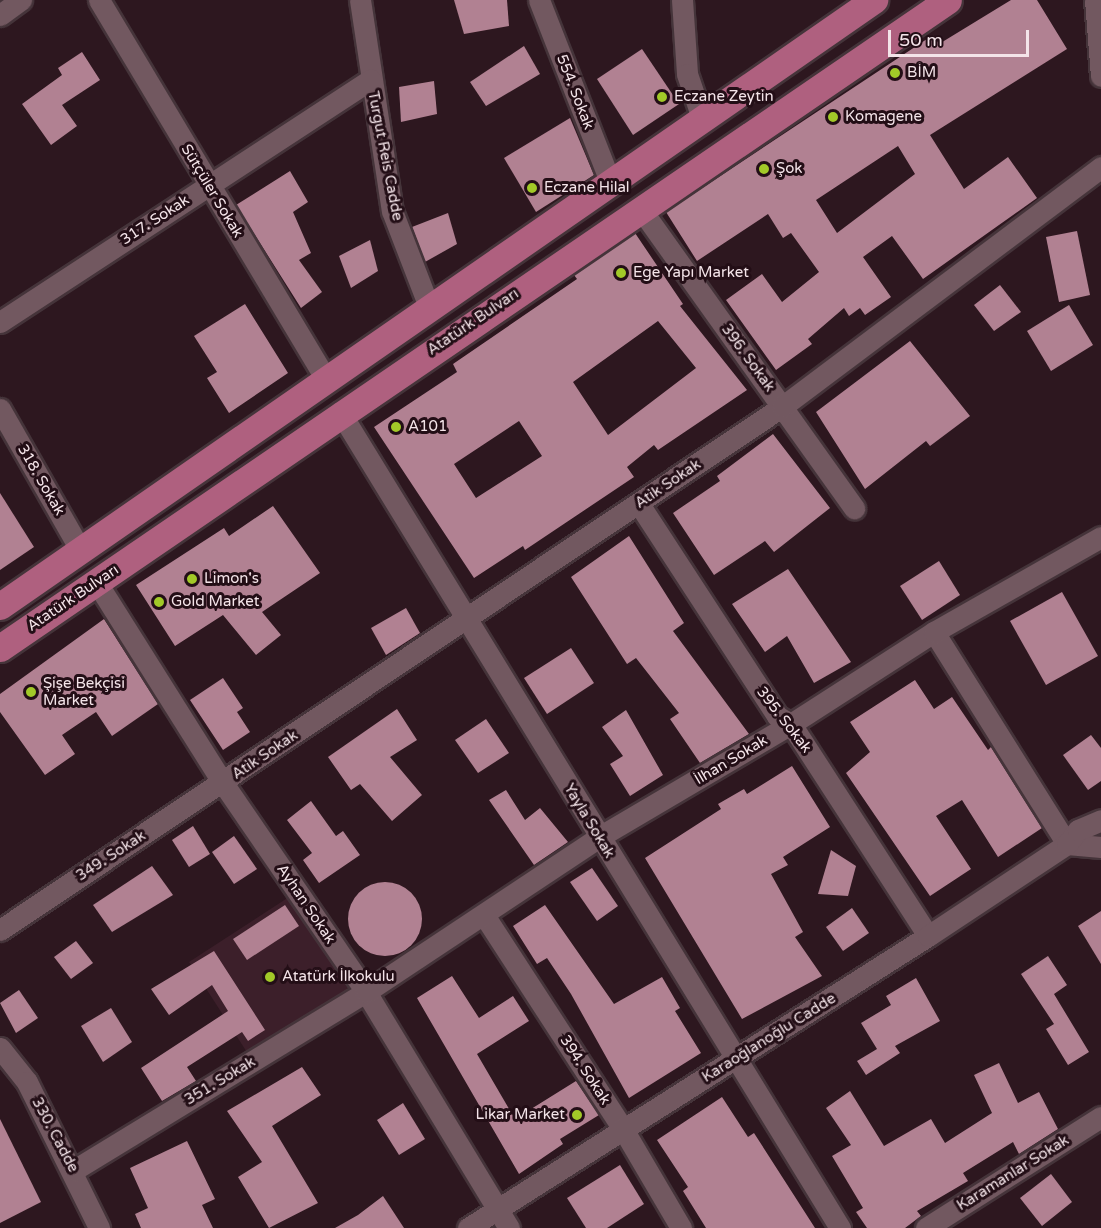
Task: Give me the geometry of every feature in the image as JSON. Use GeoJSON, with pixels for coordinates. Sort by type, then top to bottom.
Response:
{"type":"FeatureCollection","features":[{"type":"Feature","properties":{"kind":"main road"},"geometry":{"type":"LineString","coordinates":[[0,606],[327,381],[429,307],[703,121],[873,0]]}},
{"type":"Feature","properties":{"kind":"main road","name":"Atatürk Bulvarı"},"geometry":{"type":"LineString","coordinates":[[0,648],[97,583],[340,412],[948,0]]}},
{"type":"Feature","properties":{"kind":"street"},"geometry":{"type":"LineString","coordinates":[[0,15],[21,0]]}},
{"type":"Feature","properties":{"kind":"street","name":"Sütçüler Sokak"},"geometry":{"type":"LineString","coordinates":[[99,0],[327,381]]}},
{"type":"Feature","properties":{"kind":"street","name":"Turgut Reis Cadde"},"geometry":{"type":"LineString","coordinates":[[360,0],[392,212],[429,307]]}},
{"type":"Feature","properties":{"kind":"street","name":"554. Sokak"},"geometry":{"type":"LineString","coordinates":[[539,0],[611,184]]}},
{"type":"Feature","properties":{"kind":"street"},"geometry":{"type":"LineString","coordinates":[[682,0],[687,74],[703,121]]}},
{"type":"Feature","properties":{"kind":"street"},"geometry":{"type":"LineString","coordinates":[[1092,6],[1101,76]]}},
{"type":"Feature","properties":{"kind":"street","name":"317. Sokak"},"geometry":{"type":"LineString","coordinates":[[0,322],[371,80]]}},
{"type":"Feature","properties":{"kind":"street","name":"Atik Sokak"},"geometry":{"type":"LineString","coordinates":[[223,783],[783,406],[1101,167]]}},
{"type":"Feature","properties":{"kind":"street","name":"396. Sokak"},"geometry":{"type":"LineString","coordinates":[[640,208],[854,508]]}},
{"type":"Feature","properties":{"kind":"street","name":"318. Sokak"},"geometry":{"type":"LineString","coordinates":[[0,409],[81,551]]}},
{"type":"Feature","properties":{"kind":"street","name":"Yayla Sokak"},"geometry":{"type":"LineString","coordinates":[[340,412],[599,837],[738,1058],[840,1228]]}},
{"type":"Feature","properties":{"kind":"street","name":"395. Sokak"},"geometry":{"type":"LineString","coordinates":[[639,504],[777,716],[791,724],[928,936]]}},
{"type":"Feature","properties":{"kind":"street","name":"İlhan Sokak"},"geometry":{"type":"LineString","coordinates":[[366,992],[599,837],[791,724],[934,632],[1101,537]]}},
{"type":"Feature","properties":{"kind":"street","name":"Ayhan Sokak"},"geometry":{"type":"LineString","coordinates":[[97,583],[223,783],[366,992],[509,1228]]}},
{"type":"Feature","properties":{"kind":"street"},"geometry":{"type":"LineString","coordinates":[[934,632],[1067,844],[1101,847]]}},
{"type":"Feature","properties":{"kind":"street","name":"349. Sokak"},"geometry":{"type":"LineString","coordinates":[[0,930],[223,783]]}},
{"type":"Feature","properties":{"kind":"street","name":"Karaoğlanoğlu Cadde"},"geometry":{"type":"LineString","coordinates":[[468,1228],[928,936],[1067,844],[1078,830],[1101,820]]}},
{"type":"Feature","properties":{"kind":"street","name":"394. Sokak"},"geometry":{"type":"LineString","coordinates":[[484,915],[623,1129],[681,1228]]}},
{"type":"Feature","properties":{"kind":"street","name":"351. Sokak"},"geometry":{"type":"LineString","coordinates":[[74,1170],[366,992]]}},
{"type":"Feature","properties":{"kind":"street","name":"330. Cadde"},"geometry":{"type":"LineString","coordinates":[[0,1048],[27,1082],[74,1170],[99,1228]]}},
{"type":"Feature","properties":{"kind":"street","name":"Karamanlar Sokak"},"geometry":{"type":"LineString","coordinates":[[926,1228],[1101,1117]]}},
{"type":"Feature","properties":{"kind":"shaded area","name":"Atatürk İlkokulu"},"geometry":{"type":"Polygon","coordinates":[[[289,897],[350,992],[250,1057],[189,962],[289,897]]]}},
{"type":"Feature","properties":{"kind":"building"},"geometry":{"type":"Polygon","coordinates":[[[454,0],[507,0],[509,26],[464,34],[454,0]]]}},
{"type":"Feature","properties":{"kind":"building"},"geometry":{"type":"Polygon","coordinates":[[[1011,0],[1037,0],[1067,49],[930,135],[964,189],[1008,157],[1037,198],[923,279],[892,236],[863,257],[891,297],[865,315],[860,308],[849,316],[844,308],[808,339],[812,344],[776,370],[726,300],[762,274],[782,302],[819,272],[791,233],[783,238],[768,214],[697,261],[666,212],[933,35],[939,44],[1011,0]],[[898,146],[816,200],[837,233],[915,174],[898,146]]]}},
{"type":"Feature","properties":{"kind":"building"},"geometry":{"type":"Polygon","coordinates":[[[524,46],[540,74],[486,106],[470,82],[524,46]]]}},
{"type":"Feature","properties":{"kind":"building"},"geometry":{"type":"Polygon","coordinates":[[[642,49],[679,104],[633,135],[597,79],[642,49]]]}},
{"type":"Feature","properties":{"kind":"building"},"geometry":{"type":"Polygon","coordinates":[[[82,52],[100,80],[62,105],[77,126],[51,145],[22,104],[62,75],[58,68],[82,52]]]}},
{"type":"Feature","properties":{"kind":"building"},"geometry":{"type":"Polygon","coordinates":[[[434,81],[437,114],[401,122],[399,87],[434,81]]]}},
{"type":"Feature","properties":{"kind":"building"},"geometry":{"type":"Polygon","coordinates":[[[570,118],[594,175],[536,212],[504,158],[570,118]]]}},
{"type":"Feature","properties":{"kind":"building"},"geometry":{"type":"Polygon","coordinates":[[[290,171],[308,202],[293,212],[311,253],[299,260],[322,292],[301,308],[236,205],[290,171]]]}},
{"type":"Feature","properties":{"kind":"building"},"geometry":{"type":"Polygon","coordinates":[[[448,213],[457,244],[425,262],[412,227],[448,213]]]}},
{"type":"Feature","properties":{"kind":"building"},"geometry":{"type":"Polygon","coordinates":[[[1077,231],[1090,295],[1059,302],[1046,237],[1077,231]]]}},
{"type":"Feature","properties":{"kind":"building"},"geometry":{"type":"Polygon","coordinates":[[[635,233],[683,304],[680,306],[747,390],[658,450],[654,445],[627,467],[634,477],[525,550],[523,546],[474,578],[374,427],[457,372],[453,364],[577,279],[574,275],[635,233]],[[658,321],[573,382],[608,435],[696,368],[658,321]],[[519,421],[454,464],[476,498],[542,456],[519,421]]]}},
{"type":"Feature","properties":{"kind":"building"},"geometry":{"type":"Polygon","coordinates":[[[370,240],[378,271],[351,288],[339,256],[370,240]]]}},
{"type":"Feature","properties":{"kind":"building"},"geometry":{"type":"Polygon","coordinates":[[[1000,285],[1021,312],[994,331],[974,305],[1000,285]]]}},
{"type":"Feature","properties":{"kind":"building"},"geometry":{"type":"Polygon","coordinates":[[[245,304],[288,373],[229,413],[207,378],[217,372],[194,336],[245,304]]]}},
{"type":"Feature","properties":{"kind":"building"},"geometry":{"type":"Polygon","coordinates":[[[1069,305],[1093,345],[1051,371],[1027,331],[1069,305]]]}},
{"type":"Feature","properties":{"kind":"building"},"geometry":{"type":"Polygon","coordinates":[[[910,341],[970,416],[930,446],[926,441],[865,489],[816,412],[910,341]]]}},
{"type":"Feature","properties":{"kind":"building"},"geometry":{"type":"Polygon","coordinates":[[[773,434],[830,508],[774,552],[765,541],[714,575],[673,513],[720,481],[717,476],[773,434]]]}},
{"type":"Feature","properties":{"kind":"building"},"geometry":{"type":"Polygon","coordinates":[[[0,493],[34,547],[0,570],[0,493]]]}},
{"type":"Feature","properties":{"kind":"building"},"geometry":{"type":"Polygon","coordinates":[[[273,506],[320,573],[262,612],[281,635],[256,655],[223,615],[175,646],[136,585],[224,528],[229,536],[273,506]]]}},
{"type":"Feature","properties":{"kind":"building"},"geometry":{"type":"Polygon","coordinates":[[[629,536],[684,623],[673,631],[749,734],[700,763],[670,719],[679,713],[636,658],[627,664],[571,577],[629,536]]]}},
{"type":"Feature","properties":{"kind":"building"},"geometry":{"type":"Polygon","coordinates":[[[939,561],[960,595],[922,620],[900,586],[939,561]]]}},
{"type":"Feature","properties":{"kind":"building"},"geometry":{"type":"Polygon","coordinates":[[[788,569],[851,662],[814,683],[787,636],[765,652],[732,604],[788,569]]]}},
{"type":"Feature","properties":{"kind":"building"},"geometry":{"type":"Polygon","coordinates":[[[1062,592],[1098,656],[1046,685],[1010,621],[1062,592]]]}},
{"type":"Feature","properties":{"kind":"building"},"geometry":{"type":"Polygon","coordinates":[[[406,608],[420,633],[386,655],[371,628],[406,608]]]}},
{"type":"Feature","properties":{"kind":"building"},"geometry":{"type":"Polygon","coordinates":[[[104,619],[158,704],[112,736],[96,712],[62,735],[75,754],[45,775],[0,712],[0,694],[104,619]]]}},
{"type":"Feature","properties":{"kind":"building"},"geometry":{"type":"Polygon","coordinates":[[[571,648],[594,683],[547,714],[524,678],[571,648]]]}},
{"type":"Feature","properties":{"kind":"building"},"geometry":{"type":"Polygon","coordinates":[[[223,678],[243,708],[237,712],[250,732],[223,750],[190,700],[223,678]]]}},
{"type":"Feature","properties":{"kind":"building"},"geometry":{"type":"Polygon","coordinates":[[[915,680],[934,709],[952,697],[988,750],[991,747],[1042,828],[998,857],[962,800],[936,816],[971,869],[930,896],[846,773],[870,752],[850,722],[915,680]]]}},
{"type":"Feature","properties":{"kind":"building"},"geometry":{"type":"Polygon","coordinates":[[[397,709],[417,740],[390,757],[422,795],[392,821],[360,784],[351,790],[328,757],[397,709]]]}},
{"type":"Feature","properties":{"kind":"building"},"geometry":{"type":"Polygon","coordinates":[[[626,710],[663,775],[630,796],[610,764],[623,756],[602,727],[626,710]]]}},
{"type":"Feature","properties":{"kind":"building"},"geometry":{"type":"Polygon","coordinates":[[[486,719],[509,753],[478,773],[455,740],[486,719]]]}},
{"type":"Feature","properties":{"kind":"building"},"geometry":{"type":"Polygon","coordinates":[[[1091,735],[1101,748],[1101,781],[1088,790],[1063,755],[1091,735]]]}},
{"type":"Feature","properties":{"kind":"building"},"geometry":{"type":"Polygon","coordinates":[[[792,766],[830,827],[783,857],[788,865],[771,874],[803,932],[795,937],[822,976],[742,1019],[645,858],[721,809],[718,804],[744,789],[747,794],[792,766]]]}},
{"type":"Feature","properties":{"kind":"building"},"geometry":{"type":"Polygon","coordinates":[[[506,790],[525,820],[540,808],[568,842],[534,865],[489,800],[506,790]]]}},
{"type":"Feature","properties":{"kind":"building"},"geometry":{"type":"Polygon","coordinates":[[[311,801],[336,836],[343,831],[360,855],[319,883],[303,860],[312,853],[287,820],[311,801]]]}},
{"type":"Feature","properties":{"kind":"building"},"geometry":{"type":"Polygon","coordinates":[[[193,826],[210,854],[189,867],[172,840],[193,826]]]}},
{"type":"Feature","properties":{"kind":"building"},"geometry":{"type":"Polygon","coordinates":[[[234,836],[257,869],[234,884],[212,852],[234,836]]]}},
{"type":"Feature","properties":{"kind":"building"},"geometry":{"type":"Polygon","coordinates":[[[831,850],[856,866],[848,896],[818,894],[831,850]]]}},
{"type":"Feature","properties":{"kind":"building"},"geometry":{"type":"Polygon","coordinates":[[[152,866],[173,895],[112,932],[93,905],[152,866]]]}},
{"type":"Feature","properties":{"kind":"building"},"geometry":{"type":"Polygon","coordinates":[[[592,868],[618,906],[597,921],[570,882],[592,868]]]}},
{"type":"Feature","properties":{"kind":"building"},"geometry":{"type":"Polygon","coordinates":[[[385,882],[399,885],[411,893],[419,905],[422,919],[419,933],[411,945],[399,953],[385,956],[371,953],[359,945],[351,933],[348,919],[351,905],[359,893],[371,885],[385,882]]]}},
{"type":"Feature","properties":{"kind":"building"},"geometry":{"type":"Polygon","coordinates":[[[285,905],[299,926],[247,960],[233,939],[285,905]]]}},
{"type":"Feature","properties":{"kind":"building"},"geometry":{"type":"Polygon","coordinates":[[[545,905],[614,1004],[662,977],[680,1008],[675,1011],[701,1053],[629,1098],[571,994],[547,958],[537,964],[513,926],[545,905]]]}},
{"type":"Feature","properties":{"kind":"building"},"geometry":{"type":"Polygon","coordinates":[[[852,908],[869,933],[843,951],[826,927],[852,908]]]}},
{"type":"Feature","properties":{"kind":"building"},"geometry":{"type":"Polygon","coordinates":[[[1101,911],[1101,964],[1078,926],[1101,911]]]}},
{"type":"Feature","properties":{"kind":"building"},"geometry":{"type":"Polygon","coordinates":[[[76,941],[93,963],[71,979],[54,957],[76,941]]]}},
{"type":"Feature","properties":{"kind":"building"},"geometry":{"type":"Polygon","coordinates":[[[214,951],[265,1030],[248,1041],[242,1032],[187,1067],[196,1081],[162,1101],[141,1068],[228,1011],[212,985],[169,1015],[151,989],[214,951]]]}},
{"type":"Feature","properties":{"kind":"building"},"geometry":{"type":"Polygon","coordinates":[[[1048,956],[1067,985],[1054,994],[1089,1052],[1068,1065],[1046,1029],[1054,1024],[1021,974],[1048,956]]]}},
{"type":"Feature","properties":{"kind":"building"},"geometry":{"type":"Polygon","coordinates":[[[452,976],[479,1018],[513,996],[529,1021],[477,1054],[515,1119],[576,1081],[599,1115],[560,1139],[563,1144],[519,1174],[417,998],[452,976]]]}},
{"type":"Feature","properties":{"kind":"building"},"geometry":{"type":"Polygon","coordinates":[[[916,978],[940,1021],[895,1046],[900,1053],[866,1075],[857,1061],[877,1049],[861,1023],[891,1005],[886,996],[916,978]]]}},
{"type":"Feature","properties":{"kind":"building"},"geometry":{"type":"Polygon","coordinates":[[[19,990],[38,1018],[16,1033],[0,1003],[19,990]]]}},
{"type":"Feature","properties":{"kind":"building"},"geometry":{"type":"Polygon","coordinates":[[[111,1008],[132,1042],[103,1062],[81,1026],[111,1008]]]}},
{"type":"Feature","properties":{"kind":"building"},"geometry":{"type":"Polygon","coordinates":[[[999,1063],[1018,1103],[1039,1092],[1058,1129],[1019,1154],[1013,1142],[963,1173],[968,1181],[917,1211],[921,1216],[905,1228],[867,1228],[856,1212],[863,1208],[832,1156],[851,1145],[826,1108],[850,1091],[884,1146],[931,1119],[945,1143],[992,1113],[974,1075],[999,1063]]]}},
{"type":"Feature","properties":{"kind":"building"},"geometry":{"type":"Polygon","coordinates":[[[302,1067],[321,1095],[272,1126],[318,1203],[269,1228],[238,1177],[262,1162],[227,1111],[302,1067]]]}},
{"type":"Feature","properties":{"kind":"building"},"geometry":{"type":"Polygon","coordinates":[[[722,1097],[748,1137],[754,1133],[815,1228],[706,1228],[683,1191],[688,1187],[657,1140],[722,1097]]]}},
{"type":"Feature","properties":{"kind":"building"},"geometry":{"type":"Polygon","coordinates":[[[403,1103],[425,1139],[399,1155],[377,1120],[403,1103]]]}},
{"type":"Feature","properties":{"kind":"building"},"geometry":{"type":"Polygon","coordinates":[[[0,1119],[41,1202],[0,1223],[0,1119]]]}},
{"type":"Feature","properties":{"kind":"building"},"geometry":{"type":"Polygon","coordinates":[[[187,1141],[215,1199],[202,1205],[213,1228],[141,1228],[135,1214],[148,1208],[130,1168],[187,1141]]]}},
{"type":"Feature","properties":{"kind":"building"},"geometry":{"type":"Polygon","coordinates":[[[620,1165],[644,1204],[607,1228],[586,1228],[567,1198],[620,1165]]]}},
{"type":"Feature","properties":{"kind":"building"},"geometry":{"type":"Polygon","coordinates":[[[1051,1174],[1072,1202],[1042,1226],[1020,1198],[1051,1174]]]}},
{"type":"Feature","properties":{"kind":"building"},"geometry":{"type":"Polygon","coordinates":[[[383,1196],[404,1228],[335,1228],[358,1215],[383,1196]]]}},
{"type":"Feature","properties":{"kind":"place","name":"BİM"},"geometry":{"type":"Point","coordinates":[895,73]}},
{"type":"Feature","properties":{"kind":"place","name":"Eczane Zeytin"},"geometry":{"type":"Point","coordinates":[662,97]}},
{"type":"Feature","properties":{"kind":"place","name":"Komagene"},"geometry":{"type":"Point","coordinates":[833,117]}},
{"type":"Feature","properties":{"kind":"place","name":"Şok"},"geometry":{"type":"Point","coordinates":[764,169]}},
{"type":"Feature","properties":{"kind":"place","name":"Eczane Hilal"},"geometry":{"type":"Point","coordinates":[532,188]}},
{"type":"Feature","properties":{"kind":"place","name":"Ege Yapı Market"},"geometry":{"type":"Point","coordinates":[621,273]}},
{"type":"Feature","properties":{"kind":"place","name":"A101"},"geometry":{"type":"Point","coordinates":[396,427]}},
{"type":"Feature","properties":{"kind":"place","name":"Limon's"},"geometry":{"type":"Point","coordinates":[192,579]}},
{"type":"Feature","properties":{"kind":"place","name":"Gold Market"},"geometry":{"type":"Point","coordinates":[159,602]}},
{"type":"Feature","properties":{"kind":"place","name":"Şişe Bekçisi Market"},"geometry":{"type":"Point","coordinates":[31,692]}},
{"type":"Feature","properties":{"kind":"place","name":"Atatürk İlkokulu"},"geometry":{"type":"Point","coordinates":[270,977]}},
{"type":"Feature","properties":{"kind":"place","name":"Likar Market"},"geometry":{"type":"Point","coordinates":[577,1115]}}]}
